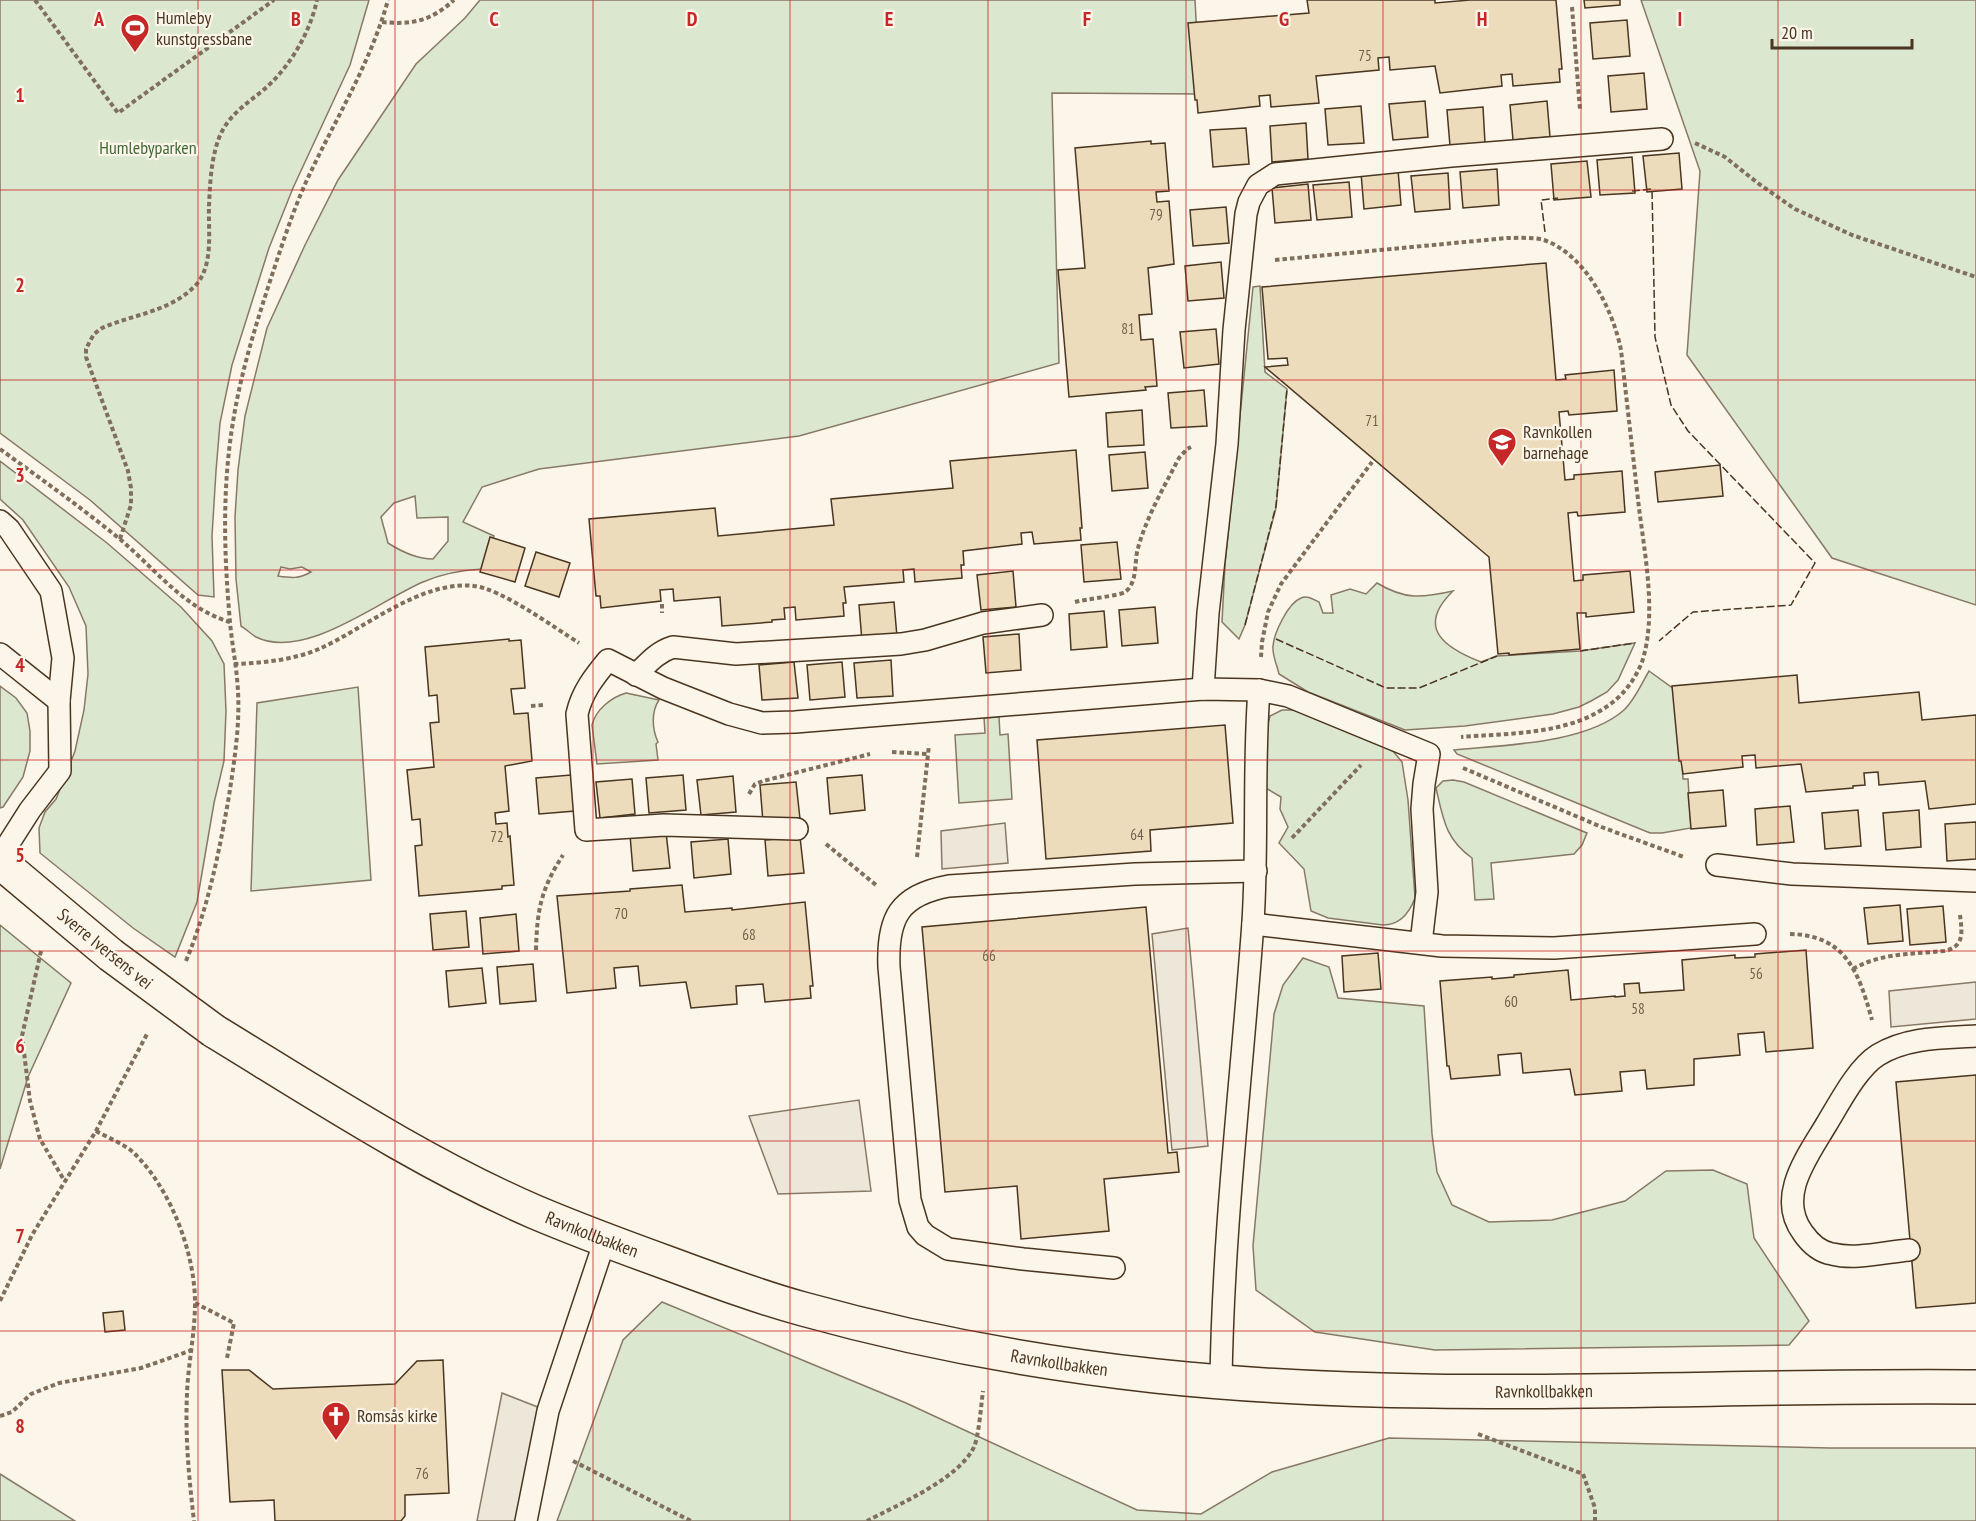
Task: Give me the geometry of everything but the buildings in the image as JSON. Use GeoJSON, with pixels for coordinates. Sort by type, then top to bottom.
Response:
{"type":"FeatureCollection","features":[{"type":"Feature","properties":{"kind":"street","name":"Sverre Iversens vei"},"geometry":{"type":"LineString","coordinates":[[0,862],[111,955],[214,1031]]}},
{"type":"Feature","properties":{"kind":"street","name":"Ravnkollbakken"},"geometry":{"type":"LineString","coordinates":[[214,1031],[417,1155],[534,1212],[718,1282],[798,1308],[990,1352],[1153,1376],[1317,1388],[1433,1391],[1976,1387]]}},
{"type":"Feature","properties":{"kind":"lane"},"geometry":{"type":"LineString","coordinates":[[1203,689],[1208,613],[1227,444],[1234,330],[1246,214],[1249,202],[1258,185],[1275,174],[1416,159],[1662,139]]}},
{"type":"Feature","properties":{"kind":"lane"},"geometry":{"type":"LineString","coordinates":[[0,521],[9,529],[51,591],[63,658],[59,700],[60,771],[30,810],[0,857]]}},
{"type":"Feature","properties":{"kind":"lane"},"geometry":{"type":"LineString","coordinates":[[636,675],[654,656],[673,647],[736,654],[901,644],[925,640],[983,623],[1042,615]]}},
{"type":"Feature","properties":{"kind":"lane"},"geometry":{"type":"LineString","coordinates":[[0,654],[59,700]]}},
{"type":"Feature","properties":{"kind":"lane"},"geometry":{"type":"LineString","coordinates":[[796,829],[664,825],[586,830],[577,714],[580,700],[588,685],[608,660],[663,688],[729,714],[762,723],[1203,689],[1259,690],[1288,696],[1429,754],[1422,809],[1427,892],[1420,943]]}},
{"type":"Feature","properties":{"kind":"lane"},"geometry":{"type":"LineString","coordinates":[[1221,1382],[1223,1276],[1256,871],[1254,748],[1259,690]]}},
{"type":"Feature","properties":{"kind":"lane"},"geometry":{"type":"LineString","coordinates":[[1717,865],[1792,874],[1967,880]]}},
{"type":"Feature","properties":{"kind":"lane"},"geometry":{"type":"LineString","coordinates":[[1114,1268],[948,1249],[925,1235],[918,1227],[910,1200],[888,954],[893,923],[901,909],[918,894],[933,889],[1135,874],[1256,871]]}},
{"type":"Feature","properties":{"kind":"lane"},"geometry":{"type":"LineString","coordinates":[[1253,924],[1442,946],[1554,948],[1755,933]]}},
{"type":"Feature","properties":{"kind":"lane"},"geometry":{"type":"LineString","coordinates":[[1909,1250],[1849,1256],[1830,1254],[1817,1248],[1807,1240],[1793,1217],[1793,1192],[1799,1173],[1850,1087],[1876,1056],[1914,1041],[1976,1036]]}},
{"type":"Feature","properties":{"kind":"lane"},"geometry":{"type":"LineString","coordinates":[[526,1521],[540,1444],[552,1399],[605,1240]]}},
{"type":"Feature","properties":{"kind":"path"},"geometry":{"type":"LineString","coordinates":[[35,0],[118,113],[274,0]]}},
{"type":"Feature","properties":{"kind":"path"},"geometry":{"type":"LineString","coordinates":[[120,540],[131,505],[131,488],[125,462],[90,369],[86,349],[94,334],[102,328],[174,302],[195,285],[203,274],[209,243],[211,182],[219,138],[228,121],[237,111],[284,70],[304,36],[317,0]]}},
{"type":"Feature","properties":{"kind":"path"},"geometry":{"type":"LineString","coordinates":[[185,962],[203,918],[234,763],[238,692],[230,622],[225,520],[227,466],[233,420],[245,364],[262,305],[304,186],[366,62],[388,0]]}},
{"type":"Feature","properties":{"kind":"path"},"geometry":{"type":"LineString","coordinates":[[382,22],[405,24],[426,18],[446,8],[454,0]]}},
{"type":"Feature","properties":{"kind":"path"},"geometry":{"type":"LineString","coordinates":[[1572,7],[1582,146]]}},
{"type":"Feature","properties":{"kind":"path"},"geometry":{"type":"LineString","coordinates":[[1662,139],[1692,142],[1725,157],[1795,209],[1852,235],[1976,277]]}},
{"type":"Feature","properties":{"kind":"path"},"geometry":{"type":"LineString","coordinates":[[1270,260],[1507,238],[1542,240],[1567,254],[1581,268],[1603,299],[1617,331],[1621,350],[1648,580],[1648,626],[1641,662],[1626,690],[1612,703],[1587,717],[1553,727],[1518,733],[1455,737],[1436,747],[1429,754],[1639,842],[1681,857],[1717,865]]}},
{"type":"Feature","properties":{"kind":"path"},"geometry":{"type":"LineString","coordinates":[[1042,615],[1063,605],[1090,597],[1126,591],[1133,581],[1137,549],[1144,530],[1179,458],[1187,448],[1201,443],[1227,444]]}},
{"type":"Feature","properties":{"kind":"path"},"geometry":{"type":"LineString","coordinates":[[0,449],[120,540],[192,604],[217,618],[230,622]]}},
{"type":"Feature","properties":{"kind":"path"},"geometry":{"type":"LineString","coordinates":[[1259,690],[1262,642],[1268,612],[1281,584],[1372,462]]}},
{"type":"Feature","properties":{"kind":"path"},"geometry":{"type":"LineString","coordinates":[[234,664],[265,663],[316,650],[343,638],[427,592],[474,586],[496,593],[608,660]]}},
{"type":"Feature","properties":{"kind":"path"},"geometry":{"type":"LineString","coordinates":[[918,894],[916,865],[931,711]]}},
{"type":"Feature","properties":{"kind":"path"},"geometry":{"type":"LineString","coordinates":[[1256,871],[1287,843],[1388,736]]}},
{"type":"Feature","properties":{"kind":"path"},"geometry":{"type":"LineString","coordinates":[[886,752],[928,754]]}},
{"type":"Feature","properties":{"kind":"path"},"geometry":{"type":"LineString","coordinates":[[738,828],[743,806],[755,784],[875,753]]}},
{"type":"Feature","properties":{"kind":"path"},"geometry":{"type":"LineString","coordinates":[[536,950],[537,915],[542,895],[554,869],[570,846],[586,830]]}},
{"type":"Feature","properties":{"kind":"path"},"geometry":{"type":"LineString","coordinates":[[841,856],[880,889]]}},
{"type":"Feature","properties":{"kind":"path"},"geometry":{"type":"LineString","coordinates":[[1853,969],[1877,958],[1944,951],[1958,945],[1962,937],[1967,880]]}},
{"type":"Feature","properties":{"kind":"path"},"geometry":{"type":"LineString","coordinates":[[52,906],[22,1036],[30,1101],[39,1139],[64,1180]]}},
{"type":"Feature","properties":{"kind":"path"},"geometry":{"type":"LineString","coordinates":[[1755,933],[1796,934],[1822,938],[1846,958],[1861,984],[1869,1010],[1876,1056]]}},
{"type":"Feature","properties":{"kind":"path"},"geometry":{"type":"LineString","coordinates":[[0,1301],[32,1235],[96,1131],[150,1029]]}},
{"type":"Feature","properties":{"kind":"path"},"geometry":{"type":"LineString","coordinates":[[96,1131],[134,1153],[160,1187],[181,1228],[190,1260],[195,1303],[187,1392],[187,1460],[194,1521]]}},
{"type":"Feature","properties":{"kind":"path"},"geometry":{"type":"LineString","coordinates":[[195,1303],[234,1323],[227,1358]]}},
{"type":"Feature","properties":{"kind":"path"},"geometry":{"type":"LineString","coordinates":[[0,1416],[12,1412],[30,1394],[59,1383],[141,1368],[192,1350]]}},
{"type":"Feature","properties":{"kind":"path"},"geometry":{"type":"LineString","coordinates":[[867,1521],[944,1479],[959,1466],[974,1447],[990,1352]]}},
{"type":"Feature","properties":{"kind":"path"},"geometry":{"type":"LineString","coordinates":[[1475,1433],[1583,1474],[1596,1508],[1595,1521]]}},
{"type":"Feature","properties":{"kind":"path"},"geometry":{"type":"LineString","coordinates":[[540,1444],[691,1521]]}},
{"type":"Feature","properties":{"kind":"green space","name":"Humlebyparken"},"geometry":{"type":"Polygon","coordinates":[[[0,0],[369,0],[350,65],[293,188],[269,248],[232,365],[220,423],[216,471],[212,536],[214,597],[198,595],[90,500],[0,433],[0,0]]]}},
{"type":"Feature","properties":{"kind":"green space"},"geometry":{"type":"Polygon","coordinates":[[[480,0],[1195,0],[1200,94],[1052,93],[1059,363],[799,436],[539,469],[482,487],[463,522],[494,536],[482,569],[467,570],[430,579],[319,635],[297,641],[275,642],[256,637],[241,626],[236,579],[235,517],[245,416],[267,328],[338,180],[416,64],[465,18],[480,0]],[[415,496],[394,503],[381,517],[388,543],[409,554],[433,559],[448,541],[448,517],[417,518],[415,496]],[[281,567],[278,576],[295,577],[311,572],[302,567],[290,569],[281,567]]]}},
{"type":"Feature","properties":{"kind":"green space"},"geometry":{"type":"Polygon","coordinates":[[[1641,0],[1976,0],[1976,605],[1832,558],[1687,355],[1700,171],[1641,0]]]}},
{"type":"Feature","properties":{"kind":"green space"},"geometry":{"type":"Polygon","coordinates":[[[1260,286],[1265,372],[1287,389],[1276,508],[1245,625],[1239,639],[1222,622],[1225,564],[1253,287],[1260,286]]]}},
{"type":"Feature","properties":{"kind":"green space"},"geometry":{"type":"Polygon","coordinates":[[[0,461],[107,543],[181,607],[212,641],[224,664],[226,711],[224,761],[214,803],[197,902],[175,957],[133,928],[40,853],[39,828],[45,812],[56,799],[75,751],[84,710],[88,674],[86,626],[69,587],[23,520],[0,499],[0,461]]]}},
{"type":"Feature","properties":{"kind":"green space"},"geometry":{"type":"Polygon","coordinates":[[[1377,583],[1387,589],[1414,596],[1453,591],[1436,616],[1439,635],[1456,650],[1481,662],[1497,656],[1580,651],[1635,643],[1618,680],[1607,692],[1579,707],[1553,714],[1465,726],[1405,730],[1308,692],[1279,674],[1273,653],[1274,640],[1279,626],[1296,601],[1303,597],[1310,598],[1319,602],[1323,613],[1333,613],[1331,595],[1350,589],[1366,594],[1377,583]]]}},
{"type":"Feature","properties":{"kind":"green space"},"geometry":{"type":"Polygon","coordinates":[[[1649,671],[1678,692],[1683,779],[1688,779],[1691,828],[1650,833],[1457,754],[1454,750],[1543,741],[1588,730],[1608,721],[1624,710],[1649,671]]]}},
{"type":"Feature","properties":{"kind":"green space"},"geometry":{"type":"Polygon","coordinates":[[[0,686],[16,698],[27,713],[30,751],[23,777],[3,807],[0,808],[0,686]]]}},
{"type":"Feature","properties":{"kind":"green space"},"geometry":{"type":"Polygon","coordinates":[[[358,687],[371,880],[251,891],[257,703],[358,687]]]}},
{"type":"Feature","properties":{"kind":"green space"},"geometry":{"type":"Polygon","coordinates":[[[626,693],[659,700],[653,721],[658,742],[656,744],[658,760],[597,764],[592,725],[594,719],[605,704],[626,693]]]}},
{"type":"Feature","properties":{"kind":"green space"},"geometry":{"type":"Polygon","coordinates":[[[1282,710],[1304,713],[1388,748],[1402,762],[1408,800],[1415,898],[1407,914],[1399,921],[1383,925],[1328,918],[1311,911],[1304,869],[1279,843],[1288,827],[1280,809],[1281,797],[1264,787],[1264,737],[1270,716],[1282,710]]]}},
{"type":"Feature","properties":{"kind":"green space"},"geometry":{"type":"Polygon","coordinates":[[[999,717],[1000,735],[1008,734],[1012,799],[959,803],[955,735],[985,733],[984,718],[999,717]]]}},
{"type":"Feature","properties":{"kind":"green space"},"geometry":{"type":"Polygon","coordinates":[[[1443,781],[1464,782],[1587,833],[1582,845],[1574,854],[1491,863],[1494,899],[1475,900],[1472,858],[1456,843],[1446,827],[1436,788],[1443,781]]]}},
{"type":"Feature","properties":{"kind":"green space"},"geometry":{"type":"Polygon","coordinates":[[[0,925],[71,983],[28,1077],[0,1169],[0,925]]]}},
{"type":"Feature","properties":{"kind":"green space"},"geometry":{"type":"Polygon","coordinates":[[[1303,958],[1329,967],[1338,998],[1424,1006],[1432,1134],[1437,1172],[1452,1205],[1489,1222],[1552,1220],[1625,1201],[1666,1171],[1713,1170],[1747,1184],[1754,1238],[1809,1321],[1789,1345],[1435,1350],[1315,1332],[1256,1290],[1253,1246],[1274,1014],[1283,985],[1303,958]]]}},
{"type":"Feature","properties":{"kind":"green space"},"geometry":{"type":"Polygon","coordinates":[[[662,1302],[906,1403],[1137,1510],[1201,1514],[1272,1472],[1389,1438],[1830,1448],[1976,1448],[1976,1521],[557,1521],[623,1340],[662,1302]]]}},
{"type":"Feature","properties":{"kind":"green space"},"geometry":{"type":"Polygon","coordinates":[[[0,1474],[75,1521],[0,1521],[0,1474]]]}},
{"type":"Feature","properties":{"kind":"shaded area"},"geometry":{"type":"Polygon","coordinates":[[[1005,823],[1008,863],[942,869],[941,831],[1005,823]]]}},
{"type":"Feature","properties":{"kind":"shaded area"},"geometry":{"type":"Polygon","coordinates":[[[1188,928],[1208,1146],[1172,1150],[1152,934],[1188,928]]]}},
{"type":"Feature","properties":{"kind":"shaded area"},"geometry":{"type":"Polygon","coordinates":[[[1976,982],[1976,1019],[1891,1027],[1889,991],[1976,982]]]}},
{"type":"Feature","properties":{"kind":"shaded area"},"geometry":{"type":"Polygon","coordinates":[[[859,1100],[871,1191],[778,1194],[749,1116],[859,1100]]]}},
{"type":"Feature","properties":{"kind":"shaded area"},"geometry":{"type":"Polygon","coordinates":[[[502,1393],[548,1411],[527,1521],[477,1521],[502,1393]]]}},
{"type":"Feature","properties":{"kind":"fence"},"geometry":{"type":"LineString","coordinates":[[1632,191],[1652,189],[1655,337],[1671,405],[1688,431],[1815,563],[1791,605],[1693,612],[1659,641]]}},
{"type":"Feature","properties":{"kind":"fence"},"geometry":{"type":"LineString","coordinates":[[1545,232],[1541,200],[1558,198]]}},
{"type":"Feature","properties":{"kind":"fence"},"geometry":{"type":"LineString","coordinates":[[1245,625],[1276,506],[1287,389]]}},
{"type":"Feature","properties":{"kind":"fence"},"geometry":{"type":"LineString","coordinates":[[1276,639],[1386,688],[1419,688],[1497,656]]}},
{"type":"Feature","properties":{"kind":"fence"},"geometry":{"type":"LineString","coordinates":[[1580,651],[1635,643]]}},
{"type":"Feature","properties":{"kind":"place","name":"Humleby kunstgressbane"},"geometry":{"type":"Point","coordinates":[135,54]}},
{"type":"Feature","properties":{"kind":"place","name":"Ravnkollen barnehage"},"geometry":{"type":"Point","coordinates":[1502,468]}},
{"type":"Feature","properties":{"kind":"place","name":"Romsås kirke"},"geometry":{"type":"Point","coordinates":[336,1442]}}]}
